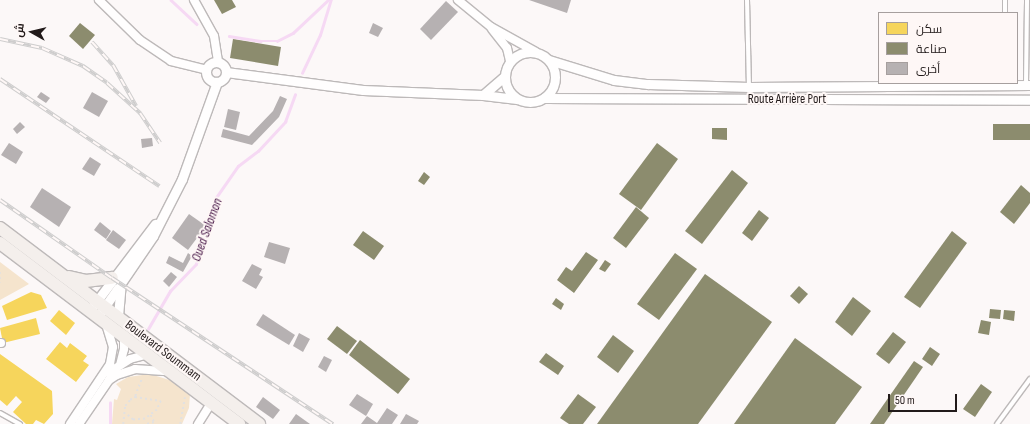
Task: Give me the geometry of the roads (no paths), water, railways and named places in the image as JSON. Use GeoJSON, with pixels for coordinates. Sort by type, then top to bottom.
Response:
{"type":"FeatureCollection","features":[{"type":"Feature","properties":{"kind":"main road","name":"Boulevard Soummam"},"geometry":{"type":"LineString","coordinates":[[0,228],[66,277],[124,338],[239,424]]}},
{"type":"Feature","properties":{"kind":"main road","name":"Boulevard Soummam"},"geometry":{"type":"LineString","coordinates":[[0,243],[61,289],[99,311],[118,316],[259,424]]}},
{"type":"Feature","properties":{"kind":"main road"},"geometry":{"type":"LineString","coordinates":[[66,277],[86,280],[116,281]]}},
{"type":"Feature","properties":{"kind":"street"},"geometry":{"type":"LineString","coordinates":[[99,0],[140,40],[171,61],[206,70]]}},
{"type":"Feature","properties":{"kind":"street"},"geometry":{"type":"LineString","coordinates":[[79,424],[106,379],[110,364],[113,347],[99,311],[116,281],[163,215],[188,165],[217,82],[224,78],[226,72],[225,67],[218,62],[214,36],[194,0]]}},
{"type":"Feature","properties":{"kind":"street"},"geometry":{"type":"LineString","coordinates":[[226,72],[363,90],[483,95],[531,102],[544,98],[550,92],[555,76],[549,60],[491,27],[458,0]]}},
{"type":"Feature","properties":{"kind":"street"},"geometry":{"type":"LineString","coordinates":[[483,95],[504,77],[510,60],[507,48],[491,27]]}},
{"type":"Feature","properties":{"kind":"street"},"geometry":{"type":"LineString","coordinates":[[510,60],[522,53],[536,52]]}},
{"type":"Feature","properties":{"kind":"street","name":"Route Arrière Port"},"geometry":{"type":"LineString","coordinates":[[549,60],[614,80],[648,84],[749,87],[1028,85]]}},
{"type":"Feature","properties":{"kind":"street"},"geometry":{"type":"LineString","coordinates":[[206,70],[209,65],[218,62]]}},
{"type":"Feature","properties":{"kind":"street"},"geometry":{"type":"LineString","coordinates":[[206,70],[210,80],[217,82]]}},
{"type":"Feature","properties":{"kind":"street"},"geometry":{"type":"LineString","coordinates":[[504,77],[506,86],[517,99]]}},
{"type":"Feature","properties":{"kind":"street","name":"Route Arrière Port"},"geometry":{"type":"LineString","coordinates":[[544,98],[1030,100]]}},
{"type":"Feature","properties":{"kind":"street"},"geometry":{"type":"LineString","coordinates":[[116,281],[118,316],[124,338],[120,364]]}},
{"type":"Feature","properties":{"kind":"street"},"geometry":{"type":"LineString","coordinates":[[70,424],[120,364],[146,354],[168,354]]}},
{"type":"Feature","properties":{"kind":"street"},"geometry":{"type":"LineString","coordinates":[[106,379],[135,369],[169,371]]}},
{"type":"Feature","properties":{"kind":"street"},"geometry":{"type":"LineString","coordinates":[[198,424],[212,403]]}},
{"type":"Feature","properties":{"kind":"lane"},"geometry":{"type":"LineString","coordinates":[[747,0],[749,87]]}},
{"type":"Feature","properties":{"kind":"lane"},"geometry":{"type":"LineString","coordinates":[[1005,0],[1005,12]]}},
{"type":"Feature","properties":{"kind":"lane"},"geometry":{"type":"LineString","coordinates":[[1027,0],[1028,85]]}},
{"type":"Feature","properties":{"kind":"lane"},"geometry":{"type":"LineString","coordinates":[[997,424],[1030,379]]}},
{"type":"Feature","properties":{"kind":"lane"},"geometry":{"type":"LineString","coordinates":[[0,413],[20,424]]}},
{"type":"Feature","properties":{"kind":"waterway"},"geometry":{"type":"LineString","coordinates":[[171,0],[197,24]]}},
{"type":"Feature","properties":{"kind":"waterway"},"geometry":{"type":"LineString","coordinates":[[229,36],[261,41],[277,41],[293,33],[328,0]]}},
{"type":"Feature","properties":{"kind":"waterway","name":"Oued Salomon"},"geometry":{"type":"LineString","coordinates":[[302,73],[320,35],[331,0]]}},
{"type":"Feature","properties":{"kind":"waterway","name":"Oued Salomon"},"geometry":{"type":"LineString","coordinates":[[148,329],[170,291],[196,264],[213,217],[215,199],[238,166],[258,151],[285,122],[295,95]]}},
{"type":"Feature","properties":{"kind":"waterway","name":"Oued Salomon"},"geometry":{"type":"LineString","coordinates":[[110,403],[110,424]]}},
{"type":"Feature","properties":{"kind":"railway"},"geometry":{"type":"LineString","coordinates":[[0,39],[42,48],[83,66],[107,83],[140,113],[160,143]]}},
{"type":"Feature","properties":{"kind":"railway"},"geometry":{"type":"LineString","coordinates":[[92,42],[113,65],[136,106]]}},
{"type":"Feature","properties":{"kind":"railway"},"geometry":{"type":"LineString","coordinates":[[0,79],[159,186]]}},
{"type":"Feature","properties":{"kind":"railway"},"geometry":{"type":"LineString","coordinates":[[0,200],[112,278],[333,424]]}}]}
